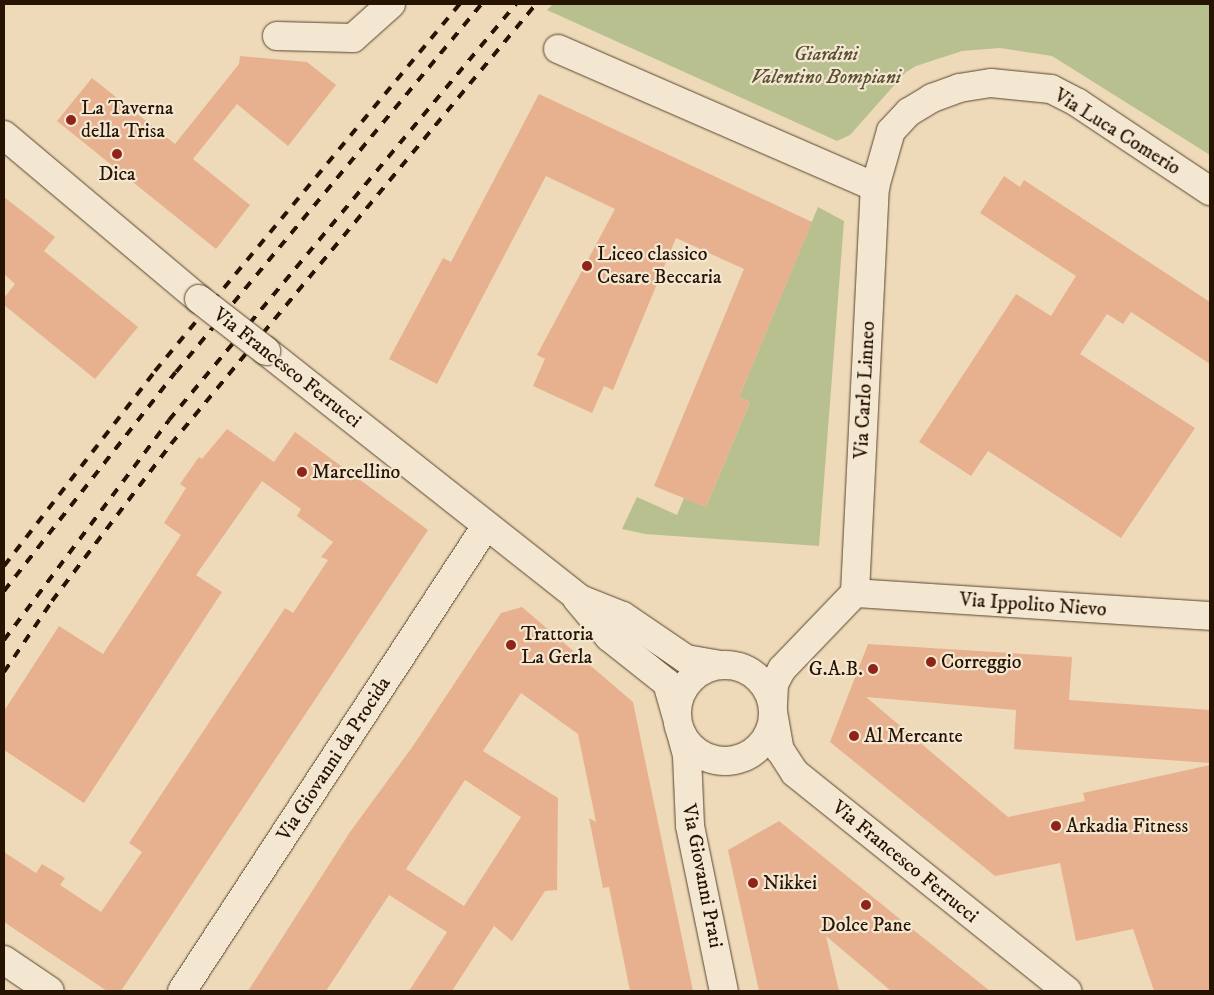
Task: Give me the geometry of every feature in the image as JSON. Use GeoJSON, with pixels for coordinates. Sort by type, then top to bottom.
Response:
{"type":"FeatureCollection","features":[{"type":"Feature","properties":{"kind":"street"},"geometry":{"type":"LineString","coordinates":[[277,36],[353,38],[391,4]]}},
{"type":"Feature","properties":{"kind":"street"},"geometry":{"type":"LineString","coordinates":[[558,49],[875,186]]}},
{"type":"Feature","properties":{"kind":"street","name":"Via Luca Comerio"},"geometry":{"type":"LineString","coordinates":[[959,88],[992,83],[1051,89],[1078,102],[1210,191]]}},
{"type":"Feature","properties":{"kind":"street","name":"Via Carlo Linneo"},"geometry":{"type":"LineString","coordinates":[[855,594],[875,186],[891,131],[909,112],[932,98],[959,88]]}},
{"type":"Feature","properties":{"kind":"street","name":"Via Francesco Ferrucci"},"geometry":{"type":"LineString","coordinates":[[4,135],[199,299],[574,596],[609,637],[667,683],[678,723],[689,745],[701,756],[716,761],[739,760],[765,742],[772,728],[774,684],[782,669],[855,594]]}},
{"type":"Feature","properties":{"kind":"street","name":"Via Giovanni da Procida"},"geometry":{"type":"LineString","coordinates":[[182,991],[486,526]]}},
{"type":"Feature","properties":{"kind":"street","name":"Via Ippolito Nievo"},"geometry":{"type":"LineString","coordinates":[[855,594],[1210,616]]}},
{"type":"Feature","properties":{"kind":"street","name":"Via Francesco Ferrucci"},"geometry":{"type":"LineString","coordinates":[[574,596],[629,619],[686,659],[736,666],[752,672],[763,683],[773,708],[780,750],[795,773],[1067,991]]}},
{"type":"Feature","properties":{"kind":"street","name":"Via Francesco Ferrucci"},"geometry":{"type":"LineString","coordinates":[[678,723],[686,685],[697,673],[720,665]]}},
{"type":"Feature","properties":{"kind":"street","name":"Via Giovanni Prati"},"geometry":{"type":"LineString","coordinates":[[678,723],[687,756],[690,826],[724,991]]}},
{"type":"Feature","properties":{"kind":"street"},"geometry":{"type":"LineString","coordinates":[[4,960],[50,991]]}},
{"type":"Feature","properties":{"kind":"green space","name":"Giardini Valentino Bompiani"},"geometry":{"type":"Polygon","coordinates":[[[553,4],[1210,4],[1210,155],[1052,56],[1000,48],[962,51],[916,66],[906,72],[850,135],[837,141],[547,10],[553,4]]]}},
{"type":"Feature","properties":{"kind":"green space"},"geometry":{"type":"Polygon","coordinates":[[[818,207],[844,221],[819,546],[645,534],[622,529],[637,497],[677,515],[684,498],[706,507],[750,402],[739,397],[818,207]]]}},
{"type":"Feature","properties":{"kind":"building"},"geometry":{"type":"Polygon","coordinates":[[[240,56],[307,62],[336,85],[288,146],[237,104],[193,159],[250,205],[216,249],[57,121],[92,78],[175,144],[239,64],[240,56]]]}},
{"type":"Feature","properties":{"kind":"building"},"geometry":{"type":"Polygon","coordinates":[[[539,94],[812,222],[739,397],[750,402],[706,507],[654,486],[744,269],[676,238],[613,390],[604,386],[592,413],[533,386],[545,359],[537,355],[615,209],[546,176],[437,384],[389,359],[443,258],[451,262],[539,94]]]}},
{"type":"Feature","properties":{"kind":"building"},"geometry":{"type":"Polygon","coordinates":[[[1004,176],[1020,187],[1024,180],[1210,302],[1210,364],[1131,312],[1123,324],[1107,314],[1080,354],[1195,428],[1121,538],[988,451],[971,476],[919,442],[1016,294],[1051,316],[1076,276],[980,213],[1004,176]]]}},
{"type":"Feature","properties":{"kind":"building"},"geometry":{"type":"Polygon","coordinates":[[[4,197],[55,237],[44,251],[138,327],[95,379],[4,305],[4,298],[15,284],[4,274],[4,197]]]}},
{"type":"Feature","properties":{"kind":"building"},"geometry":{"type":"Polygon","coordinates":[[[227,429],[274,462],[295,432],[428,530],[121,991],[107,991],[4,922],[4,852],[36,873],[42,864],[65,878],[60,885],[101,912],[142,852],[129,843],[285,608],[293,613],[328,560],[321,557],[333,542],[297,516],[301,509],[262,481],[196,575],[222,592],[84,803],[4,750],[4,711],[59,626],[103,654],[181,535],[164,523],[186,488],[180,484],[199,457],[202,459],[227,429]]]}},
{"type":"Feature","properties":{"kind":"building"},"geometry":{"type":"Polygon","coordinates":[[[522,607],[633,702],[693,991],[630,991],[609,887],[603,888],[589,818],[596,822],[578,734],[521,693],[483,751],[558,798],[557,890],[545,891],[512,941],[494,926],[452,991],[409,991],[447,932],[389,895],[326,991],[248,991],[350,832],[413,746],[501,613],[522,607]],[[465,780],[406,869],[464,906],[521,817],[465,780]]]}},
{"type":"Feature","properties":{"kind":"building"},"geometry":{"type":"Polygon","coordinates":[[[868,644],[1072,657],[1069,700],[1210,710],[1210,763],[1014,749],[1016,710],[866,697],[1008,817],[1085,801],[1083,793],[1210,765],[1210,991],[1154,991],[1133,929],[1076,941],[1060,863],[995,876],[830,742],[868,644]]]}},
{"type":"Feature","properties":{"kind":"building"},"geometry":{"type":"Polygon","coordinates":[[[779,821],[990,991],[891,991],[826,936],[839,991],[759,991],[728,850],[779,821]]]}},
{"type":"Feature","properties":{"kind":"railway"},"geometry":{"type":"LineString","coordinates":[[4,566],[155,371],[460,4]]}},
{"type":"Feature","properties":{"kind":"railway"},"geometry":{"type":"LineString","coordinates":[[4,591],[176,372],[481,4]]}},
{"type":"Feature","properties":{"kind":"railway"},"geometry":{"type":"LineString","coordinates":[[4,640],[169,420],[516,4]]}},
{"type":"Feature","properties":{"kind":"railway"},"geometry":{"type":"LineString","coordinates":[[4,672],[52,601],[171,444],[536,4]]}},
{"type":"Feature","properties":{"kind":"place","name":"La Taverna della Trisa"},"geometry":{"type":"Point","coordinates":[71,120]}},
{"type":"Feature","properties":{"kind":"place","name":"Dica"},"geometry":{"type":"Point","coordinates":[117,154]}},
{"type":"Feature","properties":{"kind":"place","name":"Liceo classico Cesare Beccaria"},"geometry":{"type":"Point","coordinates":[587,266]}},
{"type":"Feature","properties":{"kind":"place","name":"Marcellino"},"geometry":{"type":"Point","coordinates":[302,472]}},
{"type":"Feature","properties":{"kind":"place","name":"Trattoria La Gerla"},"geometry":{"type":"Point","coordinates":[511,645]}},
{"type":"Feature","properties":{"kind":"place","name":"Correggio"},"geometry":{"type":"Point","coordinates":[931,662]}},
{"type":"Feature","properties":{"kind":"place","name":"G.A.B."},"geometry":{"type":"Point","coordinates":[873,669]}},
{"type":"Feature","properties":{"kind":"place","name":"Al Mercante"},"geometry":{"type":"Point","coordinates":[854,736]}},
{"type":"Feature","properties":{"kind":"place","name":"Arkadia Fitness"},"geometry":{"type":"Point","coordinates":[1056,826]}},
{"type":"Feature","properties":{"kind":"place","name":"Nikkei"},"geometry":{"type":"Point","coordinates":[753,883]}},
{"type":"Feature","properties":{"kind":"place","name":"Dolce Pane"},"geometry":{"type":"Point","coordinates":[866,905]}}]}
